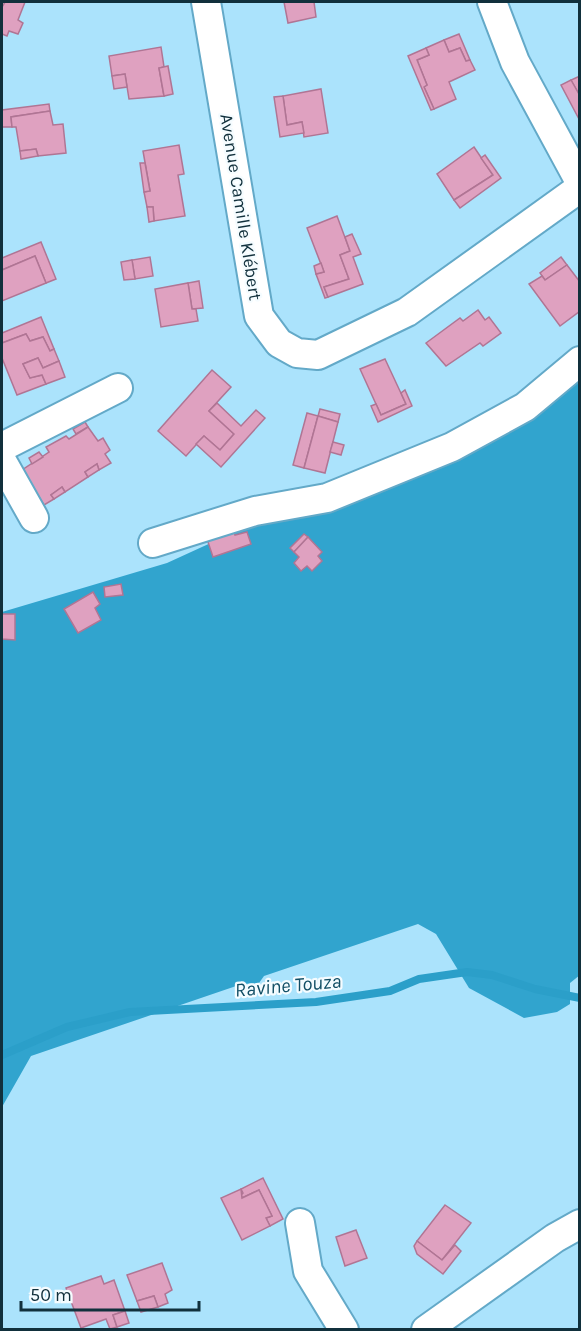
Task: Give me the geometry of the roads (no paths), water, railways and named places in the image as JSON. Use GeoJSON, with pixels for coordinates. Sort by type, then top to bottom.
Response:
{"type":"FeatureCollection","features":[{"type":"Feature","properties":{"kind":"street","name":"Avenue Camille Klébert"},"geometry":{"type":"LineString","coordinates":[[206,2],[259,316],[279,343],[297,353],[318,355],[407,312],[579,188]]}},
{"type":"Feature","properties":{"kind":"street"},"geometry":{"type":"LineString","coordinates":[[492,2],[515,62],[579,182]]}},
{"type":"Feature","properties":{"kind":"street"},"geometry":{"type":"LineString","coordinates":[[153,543],[255,512],[327,498],[452,447],[525,407],[579,361]]}},
{"type":"Feature","properties":{"kind":"street"},"geometry":{"type":"LineString","coordinates":[[2,447],[118,388]]}},
{"type":"Feature","properties":{"kind":"street"},"geometry":{"type":"LineString","coordinates":[[2,461],[34,518]]}},
{"type":"Feature","properties":{"kind":"street"},"geometry":{"type":"LineString","coordinates":[[300,1223],[308,1271],[344,1329]]}},
{"type":"Feature","properties":{"kind":"street"},"geometry":{"type":"LineString","coordinates":[[426,1329],[555,1238],[579,1224]]}},
{"type":"Feature","properties":{"kind":"waterway","name":"Ravine Touza"},"geometry":{"type":"LineString","coordinates":[[2,1055],[67,1027],[130,1012],[316,1002],[390,991],[419,979],[467,972],[492,975],[535,989],[580,998]]}}]}
